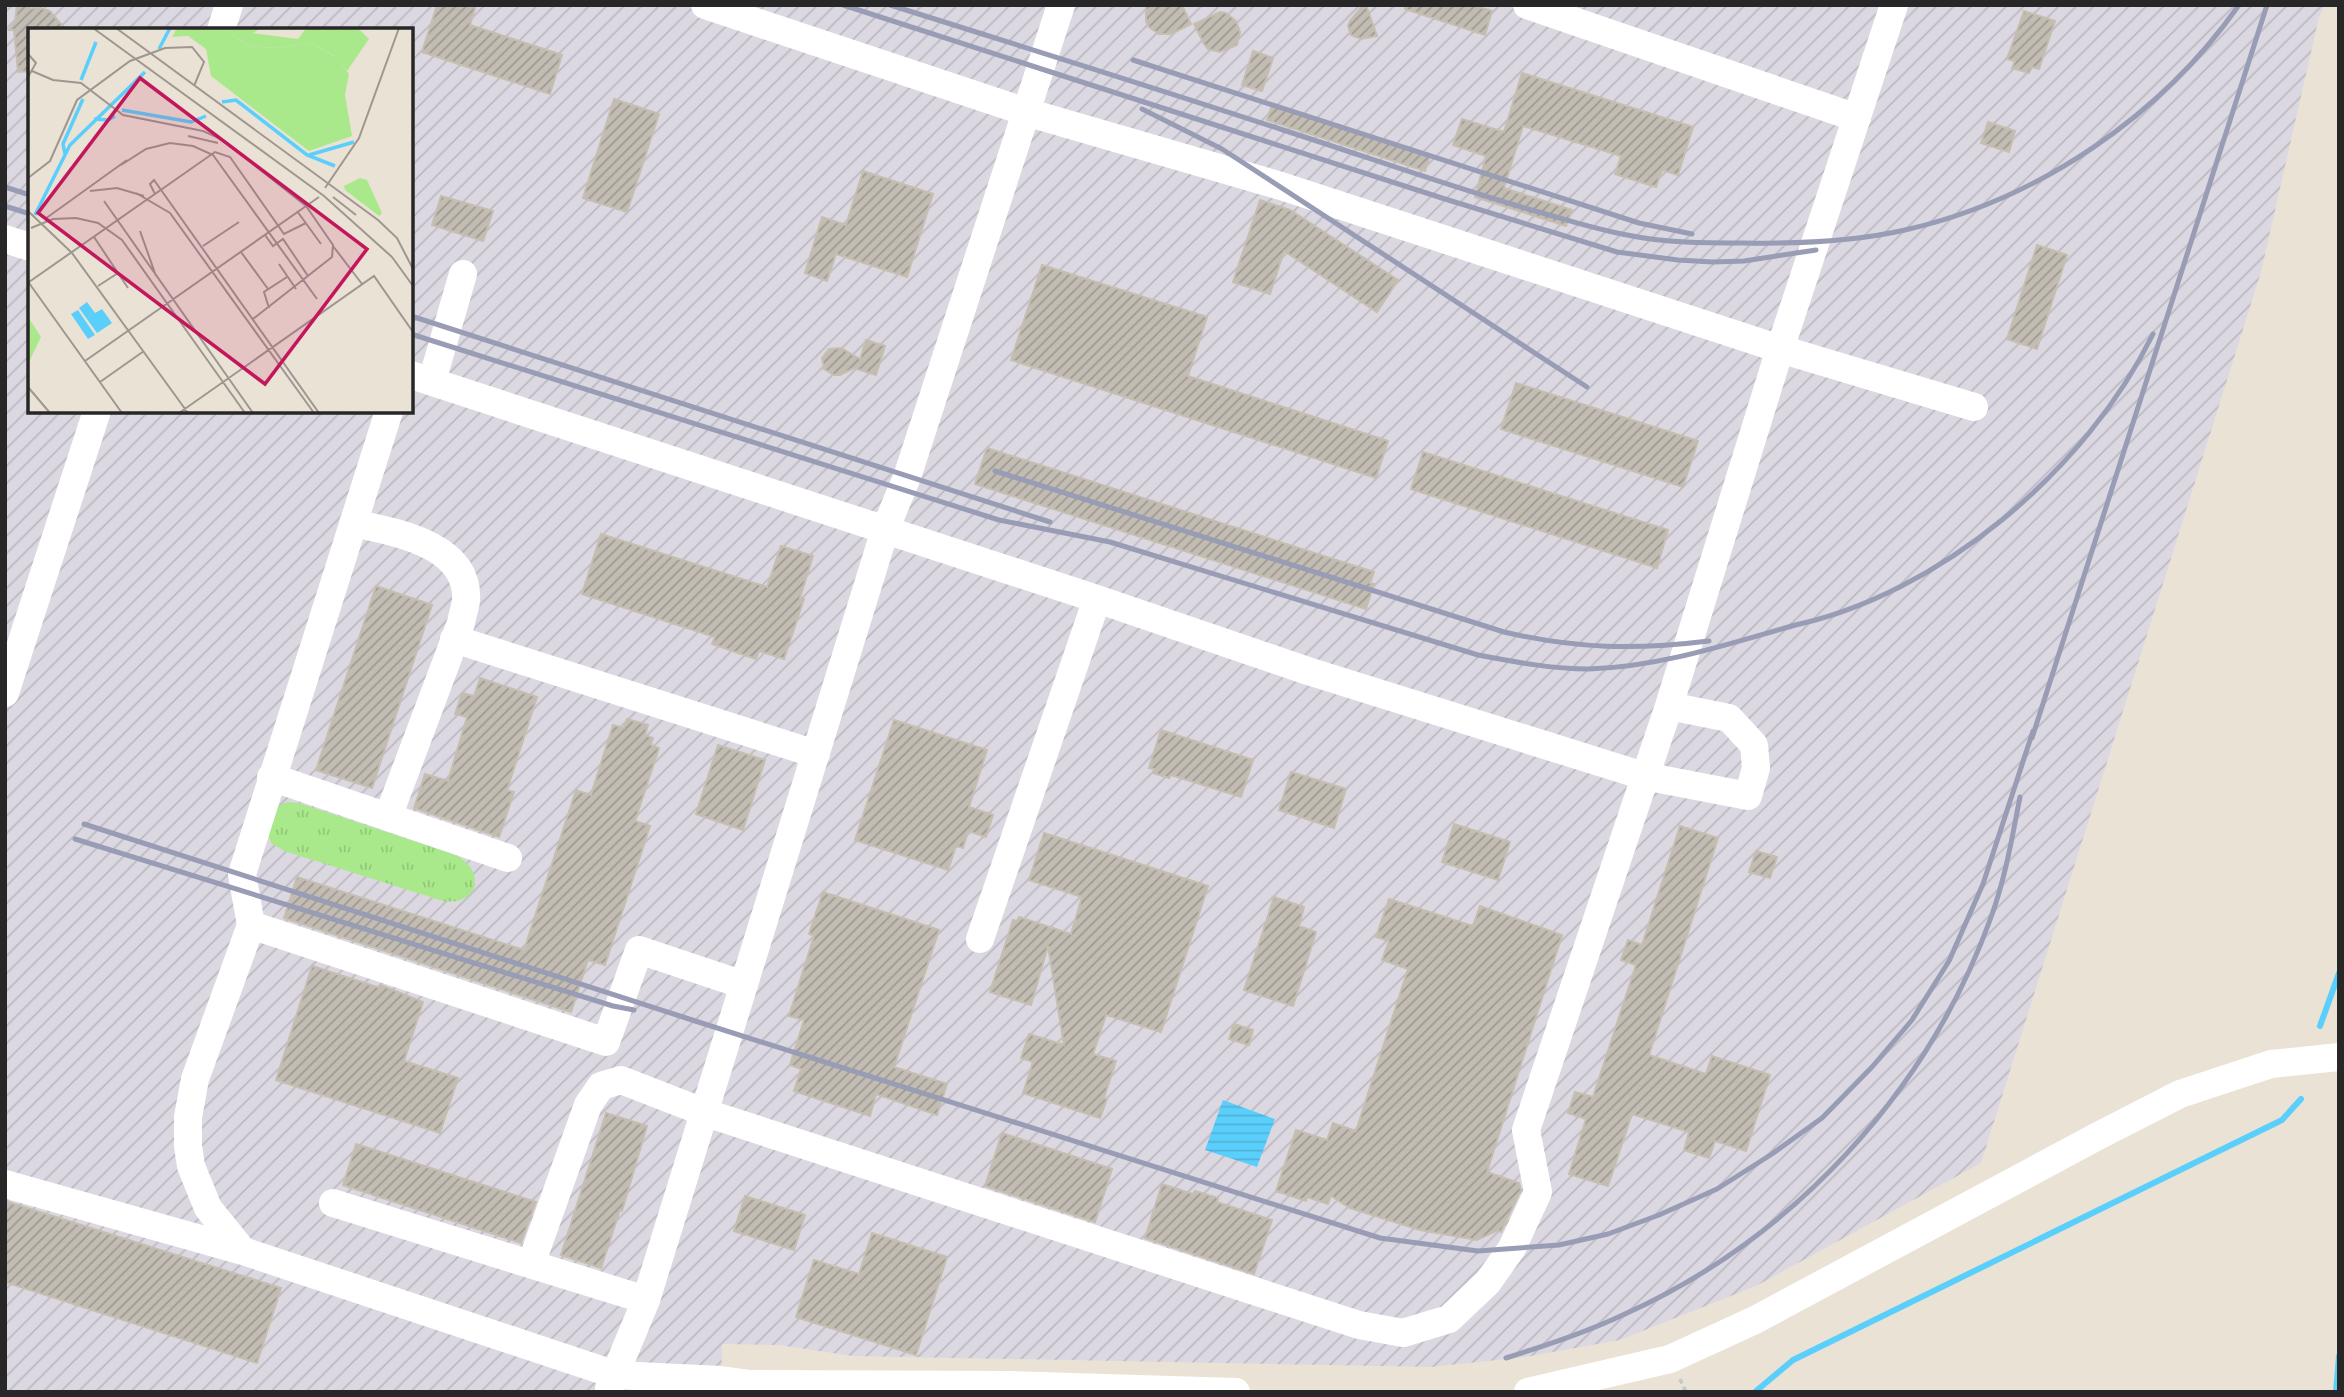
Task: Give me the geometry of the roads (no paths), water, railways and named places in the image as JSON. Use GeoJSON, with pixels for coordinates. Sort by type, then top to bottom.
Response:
{"type":"FeatureCollection","features":[{"type":"Feature","properties":{"kind":"lane"},"geometry":{"type":"LineString","coordinates":[[222,28],[229,5]]}},
{"type":"Feature","properties":{"kind":"lane"},"geometry":{"type":"LineString","coordinates":[[705,5],[1026,112],[1281,186],[1780,349],[1974,407]]}},
{"type":"Feature","properties":{"kind":"lane"},"geometry":{"type":"LineString","coordinates":[[612,1383],[646,1300],[885,530],[912,464],[1061,5]]}},
{"type":"Feature","properties":{"kind":"lane"},"geometry":{"type":"LineString","coordinates":[[1527,5],[1857,118]]}},
{"type":"Feature","properties":{"kind":"lane"},"geometry":{"type":"LineString","coordinates":[[531,1264],[588,1105],[601,1086],[621,1080],[706,1113],[1359,1325],[1403,1333],[1449,1319],[1496,1271],[1512,1248],[1538,1192],[1525,1130],[1669,706],[1780,349],[1895,5]]}},
{"type":"Feature","properties":{"kind":"lane"},"geometry":{"type":"LineString","coordinates":[[5,239],[28,246]]}},
{"type":"Feature","properties":{"kind":"lane"},"geometry":{"type":"LineString","coordinates":[[463,274],[421,378],[1097,599],[1308,671],[1644,776],[1748,796],[1756,768],[1754,745],[1729,718],[1669,706]]}},
{"type":"Feature","properties":{"kind":"lane"},"geometry":{"type":"LineString","coordinates":[[5,693],[96,413]]}},
{"type":"Feature","properties":{"kind":"lane"},"geometry":{"type":"LineString","coordinates":[[243,1251],[208,1208],[191,1167],[188,1117],[195,1079],[251,925],[242,874],[388,413]]}},
{"type":"Feature","properties":{"kind":"lane"},"geometry":{"type":"LineString","coordinates":[[353,523],[426,542],[449,558],[462,575],[466,600],[388,817]]}},
{"type":"Feature","properties":{"kind":"lane"},"geometry":{"type":"LineString","coordinates":[[980,939],[1097,599]]}},
{"type":"Feature","properties":{"kind":"lane"},"geometry":{"type":"LineString","coordinates":[[454,639],[816,754]]}},
{"type":"Feature","properties":{"kind":"lane"},"geometry":{"type":"LineString","coordinates":[[271,777],[508,858]]}},
{"type":"Feature","properties":{"kind":"lane"},"geometry":{"type":"LineString","coordinates":[[251,925],[606,1042],[639,950],[744,985]]}},
{"type":"Feature","properties":{"kind":"lane"},"geometry":{"type":"LineString","coordinates":[[1528,1392],[1670,1359],[1743,1326],[2180,1094],[2271,1064],[2339,1057]]}},
{"type":"Feature","properties":{"kind":"lane"},"geometry":{"type":"LineString","coordinates":[[5,1184],[243,1251],[612,1383],[721,1380],[750,1384],[1009,1385],[1236,1392]]}},
{"type":"Feature","properties":{"kind":"lane"},"geometry":{"type":"LineString","coordinates":[[333,1203],[646,1300]]}},
{"type":"Feature","properties":{"kind":"water"},"geometry":{"type":"Polygon","coordinates":[[[1223,1100],[1275,1119],[1257,1167],[1205,1150],[1223,1100]]]}},
{"type":"Feature","properties":{"kind":"waterway"},"geometry":{"type":"LineString","coordinates":[[2320,1026],[2339,973]]}},
{"type":"Feature","properties":{"kind":"waterway"},"geometry":{"type":"LineString","coordinates":[[1755,1392],[1793,1360],[2282,1120],[2301,1099]]}},
{"type":"Feature","properties":{"kind":"waterway"},"geometry":{"type":"LineString","coordinates":[[2336,1392],[2339,1356]]}},
{"type":"Feature","properties":{"kind":"railway"},"geometry":{"type":"LineString","coordinates":[[843,5],[1617,252],[1713,262],[1744,261],[1816,250]]}},
{"type":"Feature","properties":{"kind":"railway"},"geometry":{"type":"LineString","coordinates":[[890,5],[1589,227],[1642,238],[1700,243],[1845,240],[1905,230],[2002,198],[2049,175],[2093,148],[2134,117],[2173,83],[2208,45],[2239,5]]}},
{"type":"Feature","properties":{"kind":"railway"},"geometry":{"type":"LineString","coordinates":[[2032,738],[2267,5]]}},
{"type":"Feature","properties":{"kind":"railway"},"geometry":{"type":"LineString","coordinates":[[1133,60],[1639,223],[1692,234]]}},
{"type":"Feature","properties":{"kind":"railway"},"geometry":{"type":"LineString","coordinates":[[1142,109],[1222,149],[1587,387]]}},
{"type":"Feature","properties":{"kind":"railway"},"geometry":{"type":"LineString","coordinates":[[5,187],[28,194]]}},
{"type":"Feature","properties":{"kind":"railway"},"geometry":{"type":"LineString","coordinates":[[5,206],[28,213]]}},
{"type":"Feature","properties":{"kind":"railway"},"geometry":{"type":"LineString","coordinates":[[413,317],[1050,522]]}},
{"type":"Feature","properties":{"kind":"railway"},"geometry":{"type":"LineString","coordinates":[[1791,626],[1847,610],[1901,586],[1954,556],[2003,519],[2049,478],[2090,432],[2125,384],[2153,334]]}},
{"type":"Feature","properties":{"kind":"railway"},"geometry":{"type":"LineString","coordinates":[[413,335],[999,520],[1110,542],[1478,655],[1561,668],[1616,667],[1696,653],[1799,624]]}},
{"type":"Feature","properties":{"kind":"railway"},"geometry":{"type":"LineString","coordinates":[[995,471],[1504,632],[1581,645],[1631,647],[1709,641]]}},
{"type":"Feature","properties":{"kind":"railway"},"geometry":{"type":"LineString","coordinates":[[84,824],[1380,1238],[1478,1251],[1559,1245],[1608,1234],[1659,1215],[1717,1189],[1822,1118],[1872,1067],[1912,1020],[1949,961],[1983,884],[2033,731]]}},
{"type":"Feature","properties":{"kind":"railway"},"geometry":{"type":"LineString","coordinates":[[1506,1358],[1596,1327],[1686,1282],[1744,1245],[1798,1202],[1847,1153],[1891,1101],[1930,1044],[1963,983],[1995,905],[2008,859],[2020,797]]}},
{"type":"Feature","properties":{"kind":"railway"},"geometry":{"type":"LineString","coordinates":[[75,839],[613,1006],[634,1010]]}}]}
